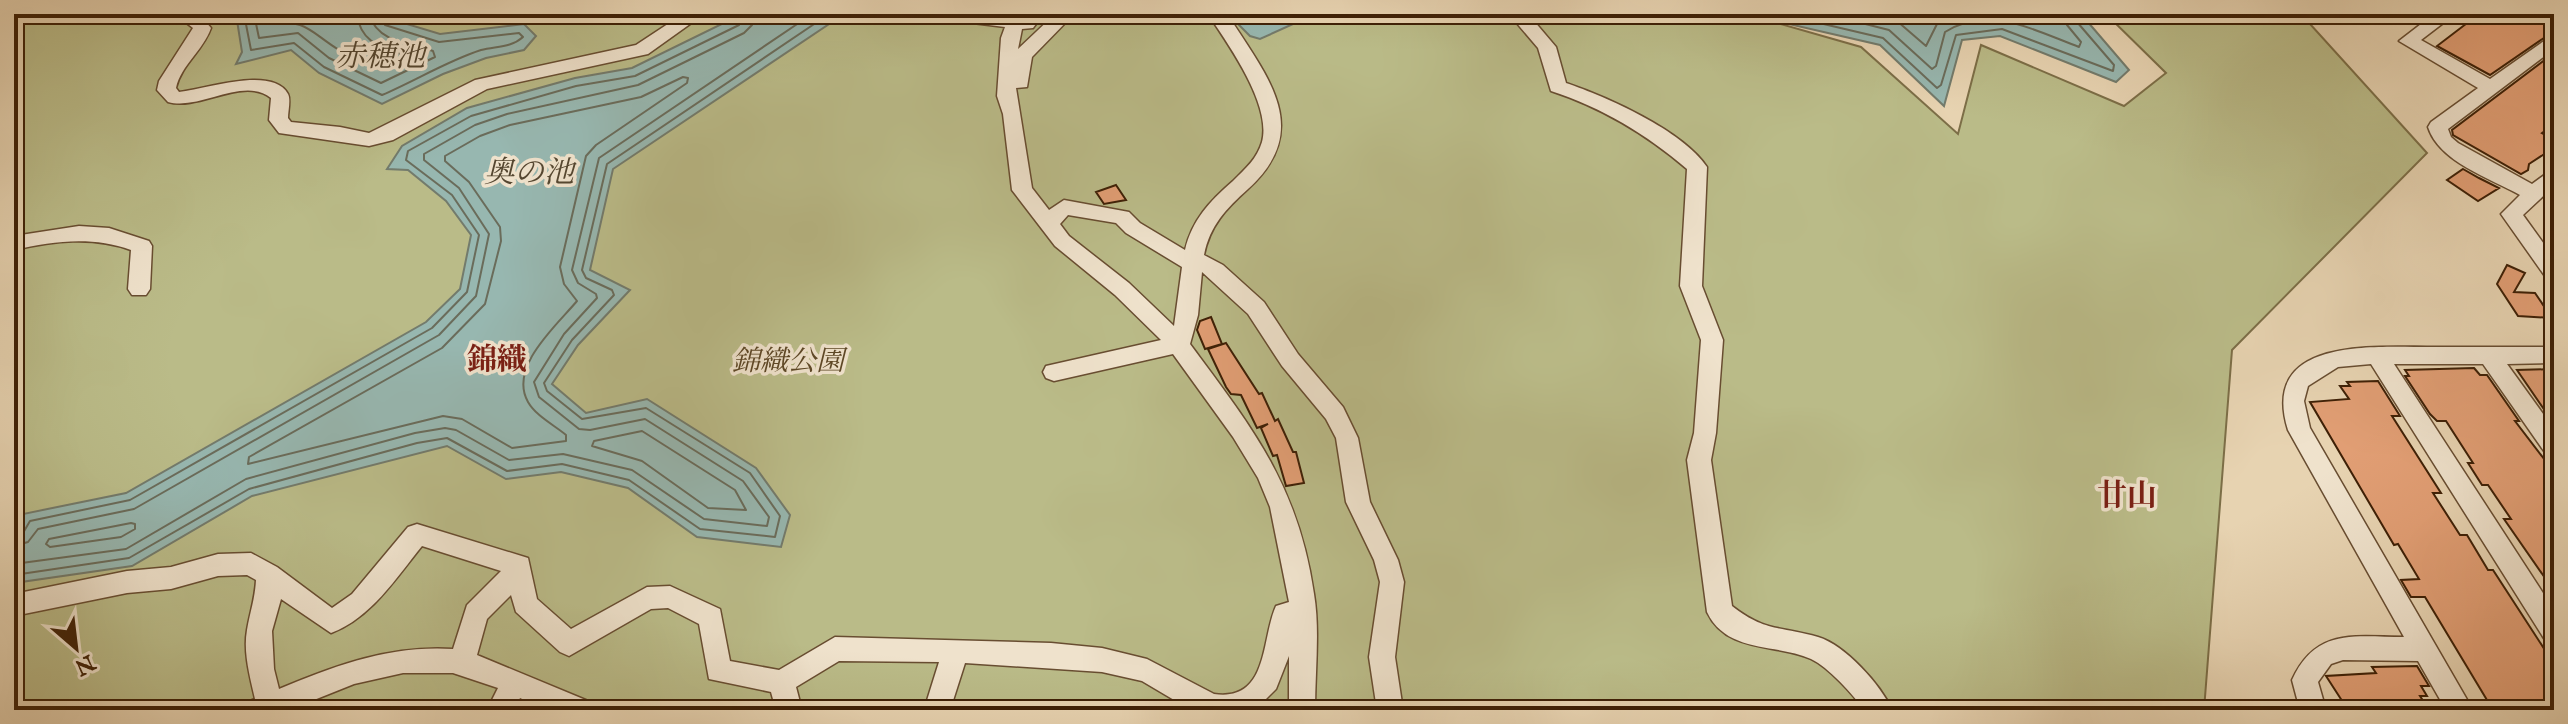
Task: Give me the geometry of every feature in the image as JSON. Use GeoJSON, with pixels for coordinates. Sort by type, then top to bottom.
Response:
{"type":"FeatureCollection","features":[{"type":"Feature","properties":{"kind":"street"},"geometry":{"type":"LineString","coordinates":[[14,15],[48,14]]}},
{"type":"Feature","properties":{"kind":"street"},"geometry":{"type":"LineString","coordinates":[[184,14],[195,19],[202,28],[200,37],[167,80],[166,90],[175,98],[194,99],[249,85],[264,85],[280,96],[278,120],[286,128],[369,140],[386,135],[482,84],[642,50],[695,14]]}},
{"type":"Feature","properties":{"kind":"street"},"geometry":{"type":"LineString","coordinates":[[940,14],[1016,22],[1047,30]]}},
{"type":"Feature","properties":{"kind":"street"},"geometry":{"type":"LineString","coordinates":[[1012,114],[1017,102],[1023,55],[1065,14]]}},
{"type":"Feature","properties":{"kind":"street"},"geometry":{"type":"LineString","coordinates":[[1179,344],[1186,328],[1204,223],[1263,161],[1274,132],[1272,118],[1238,44],[1217,14]]}},
{"type":"Feature","properties":{"kind":"street"},"geometry":{"type":"LineString","coordinates":[[1518,14],[1547,47],[1558,87],[1614,106],[1659,134],[1697,167],[1691,286],[1712,340],[1705,433],[1699,460],[1720,612],[1748,634],[1818,649],[1863,686],[1879,710]]}},
{"type":"Feature","properties":{"kind":"street"},"geometry":{"type":"LineString","coordinates":[[2411,14],[2439,19]]}},
{"type":"Feature","properties":{"kind":"street"},"geometry":{"type":"LineString","coordinates":[[2439,19],[2408,41],[2491,87]]}},
{"type":"Feature","properties":{"kind":"street"},"geometry":{"type":"LineString","coordinates":[[1016,22],[1010,38],[1006,96],[1012,114],[1022,190],[1062,241],[1122,289],[1179,344],[1268,474],[1282,507],[1303,611],[1302,710]]}},
{"type":"Feature","properties":{"kind":"street"},"geometry":{"type":"LineString","coordinates":[[2533,193],[2451,148],[2438,133],[2438,127],[2554,40]]}},
{"type":"Feature","properties":{"kind":"street"},"geometry":{"type":"LineString","coordinates":[[2554,175],[2513,209],[2511,217],[2554,274]]}},
{"type":"Feature","properties":{"kind":"street"},"geometry":{"type":"LineString","coordinates":[[1047,225],[1064,207],[1122,217],[1133,228],[1186,261],[1216,270],[1256,308],[1290,360],[1335,413],[1347,438],[1358,502],[1386,560],[1392,582],[1382,657],[1390,710]]}},
{"type":"Feature","properties":{"kind":"street"},"geometry":{"type":"LineString","coordinates":[[14,243],[92,231],[124,238],[142,246],[139,289]]}},
{"type":"Feature","properties":{"kind":"street"},"geometry":{"type":"LineString","coordinates":[[1054,372],[1179,344]]}},
{"type":"Feature","properties":{"kind":"street"},"geometry":{"type":"LineString","coordinates":[[2489,355],[2554,447]]}},
{"type":"Feature","properties":{"kind":"street"},"geometry":{"type":"LineString","coordinates":[[2460,710],[2312,454],[2291,411],[2296,383],[2315,366],[2346,356],[2554,355]]}},
{"type":"Feature","properties":{"kind":"street"},"geometry":{"type":"LineString","coordinates":[[2377,356],[2554,632]]}},
{"type":"Feature","properties":{"kind":"street"},"geometry":{"type":"LineString","coordinates":[[14,605],[127,582],[171,578],[218,565],[251,564],[331,622],[361,602],[417,534],[519,566]]}},
{"type":"Feature","properties":{"kind":"street"},"geometry":{"type":"LineString","coordinates":[[519,566],[525,604],[569,644],[647,598],[670,597],[711,617],[718,671],[782,682],[835,649],[952,651],[1103,660],[1148,671],[1216,708],[1235,707],[1260,694],[1270,678],[1285,614],[1303,611]]}},
{"type":"Feature","properties":{"kind":"street"},"geometry":{"type":"LineString","coordinates":[[462,664],[476,613],[505,585],[519,566]]}},
{"type":"Feature","properties":{"kind":"street"},"geometry":{"type":"LineString","coordinates":[[268,575],[268,602],[259,631],[265,708],[337,677],[404,661],[453,661],[579,710]]}},
{"type":"Feature","properties":{"kind":"street"},"geometry":{"type":"LineString","coordinates":[[2313,710],[2305,680],[2322,656],[2343,648],[2425,649]]}},
{"type":"Feature","properties":{"kind":"street"},"geometry":{"type":"LineString","coordinates":[[937,710],[952,667],[952,651]]}},
{"type":"Feature","properties":{"kind":"street"},"geometry":{"type":"LineString","coordinates":[[782,682],[789,710]]}},
{"type":"Feature","properties":{"kind":"street"},"geometry":{"type":"LineString","coordinates":[[500,710],[514,683]]}},
{"type":"Feature","properties":{"kind":"green space","name":"錦織公園"},"geometry":{"type":"Polygon","coordinates":[[[14,14],[1746,14],[1861,47],[1958,134],[1981,45],[2124,106],[2166,73],[2106,14],[2301,14],[2427,153],[2232,350],[2204,710],[14,710],[14,14]]]}},
{"type":"Feature","properties":{"kind":"water","name":"赤穂池"},"geometry":{"type":"Polygon","coordinates":[[[236,14],[386,14],[387,18],[440,34],[524,24],[536,36],[524,50],[486,58],[443,74],[382,104],[319,73],[291,50],[236,64],[242,52],[236,14]]]}},
{"type":"Feature","properties":{"kind":"water","name":"奥の池"},"geometry":{"type":"Polygon","coordinates":[[[742,14],[844,14],[613,169],[590,270],[630,290],[578,345],[552,384],[586,413],[647,399],[756,468],[790,515],[781,547],[697,537],[628,488],[561,472],[506,479],[447,446],[252,496],[132,566],[14,583],[14,536],[23,514],[126,493],[426,322],[460,289],[471,235],[446,201],[408,170],[387,169],[402,146],[467,108],[575,78],[632,68],[742,14]]]}},
{"type":"Feature","properties":{"kind":"water"},"geometry":{"type":"Polygon","coordinates":[[[1242,14],[1278,14],[1293,24],[1260,39],[1250,36],[1239,25],[1242,14]]]}},
{"type":"Feature","properties":{"kind":"water"},"geometry":{"type":"Polygon","coordinates":[[[2081,14],[2129,70],[2116,82],[2000,36],[1962,40],[1944,106],[1880,45],[1750,15],[2081,14]]]}},
{"type":"Feature","properties":{"kind":"building"},"geometry":{"type":"Polygon","coordinates":[[[2479,14],[2514,14],[2526,20],[2535,14],[2554,14],[2554,31],[2490,75],[2437,46],[2479,14]]]}},
{"type":"Feature","properties":{"kind":"building"},"geometry":{"type":"Polygon","coordinates":[[[2554,53],[2554,124],[2542,133],[2553,139],[2545,145],[2552,149],[2529,164],[2528,170],[2521,174],[2453,135],[2452,130],[2554,53]]]}},
{"type":"Feature","properties":{"kind":"building"},"geometry":{"type":"Polygon","coordinates":[[[2463,169],[2499,188],[2478,201],[2447,180],[2463,169]]]}},
{"type":"Feature","properties":{"kind":"building"},"geometry":{"type":"Polygon","coordinates":[[[1116,185],[1126,200],[1104,204],[1096,192],[1116,185]]]}},
{"type":"Feature","properties":{"kind":"building"},"geometry":{"type":"Polygon","coordinates":[[[2507,265],[2525,273],[2514,292],[2535,293],[2552,318],[2518,316],[2497,284],[2507,265]]]}},
{"type":"Feature","properties":{"kind":"building"},"geometry":{"type":"Polygon","coordinates":[[[1211,317],[1222,344],[1205,349],[1197,330],[1200,321],[1211,317]]]}},
{"type":"Feature","properties":{"kind":"building"},"geometry":{"type":"Polygon","coordinates":[[[1226,343],[1259,394],[1262,393],[1275,421],[1278,419],[1293,452],[1296,452],[1304,483],[1286,486],[1277,455],[1273,456],[1261,428],[1268,424],[1257,428],[1241,395],[1231,394],[1226,387],[1208,349],[1226,343]]]}},
{"type":"Feature","properties":{"kind":"building"},"geometry":{"type":"Polygon","coordinates":[[[2474,368],[2480,375],[2487,375],[2519,421],[2515,421],[2554,472],[2554,591],[2504,519],[2511,519],[2488,485],[2482,485],[2468,463],[2473,463],[2446,421],[2437,421],[2430,414],[2405,376],[2409,376],[2405,370],[2474,368]]]}},
{"type":"Feature","properties":{"kind":"building"},"geometry":{"type":"Polygon","coordinates":[[[2554,369],[2554,421],[2552,421],[2517,370],[2554,369]]]}},
{"type":"Feature","properties":{"kind":"building"},"geometry":{"type":"Polygon","coordinates":[[[2378,381],[2400,416],[2392,416],[2441,493],[2433,493],[2460,535],[2467,535],[2488,570],[2493,570],[2554,664],[2548,664],[2554,676],[2554,706],[2529,706],[2531,710],[2493,710],[2425,597],[2411,597],[2401,580],[2419,579],[2398,544],[2394,545],[2310,402],[2349,399],[2340,386],[2350,386],[2347,382],[2378,381]]]}},
{"type":"Feature","properties":{"kind":"building"},"geometry":{"type":"Polygon","coordinates":[[[2417,666],[2429,686],[2421,686],[2427,696],[2420,696],[2429,710],[2348,710],[2326,676],[2376,673],[2372,667],[2417,666]]]}},
{"type":"Feature","properties":{"kind":"district","name":"錦織"},"geometry":{"type":"Point","coordinates":[497,361]}},
{"type":"Feature","properties":{"kind":"district","name":"廿山"},"geometry":{"type":"Point","coordinates":[2127,497]}}]}
